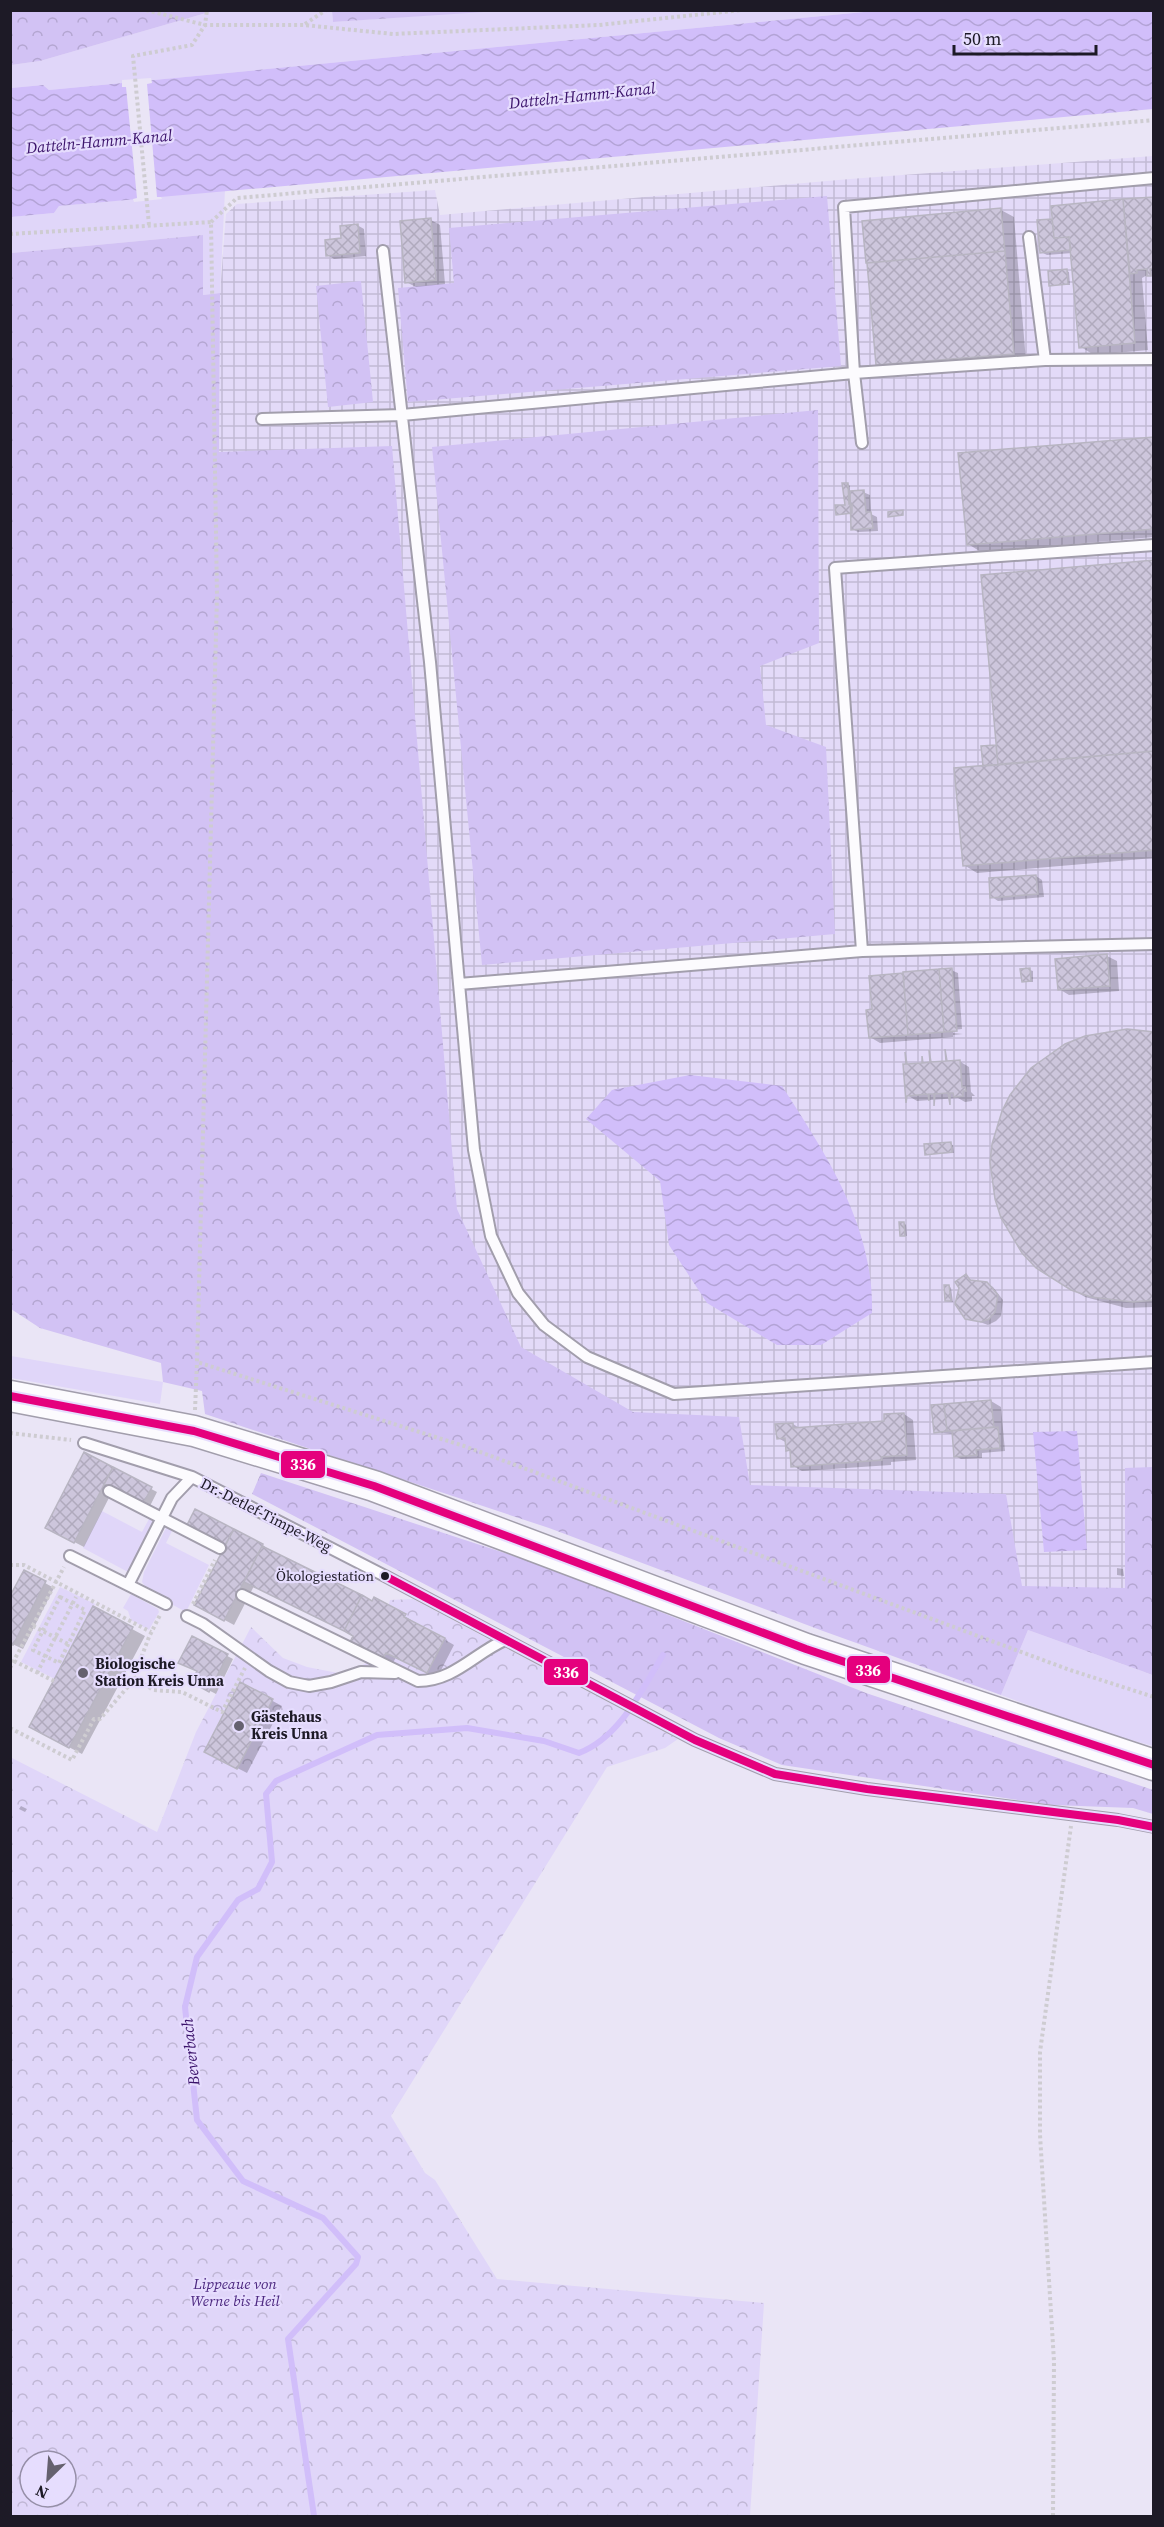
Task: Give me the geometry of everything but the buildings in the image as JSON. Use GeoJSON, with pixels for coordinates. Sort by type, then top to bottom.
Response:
{"type":"FeatureCollection","features":[{"type":"Feature","properties":{"kind":"main road"},"geometry":{"type":"LineString","coordinates":[[10,1396],[194,1431],[374,1486],[806,1649],[1154,1765]]}},
{"type":"Feature","properties":{"kind":"lane"},"geometry":{"type":"LineString","coordinates":[[862,442],[854,373],[844,207],[1154,178]]}},
{"type":"Feature","properties":{"kind":"lane"},"geometry":{"type":"LineString","coordinates":[[1029,237],[1045,360]]}},
{"type":"Feature","properties":{"kind":"lane"},"geometry":{"type":"LineString","coordinates":[[383,251],[430,662],[474,1150],[491,1236],[518,1293],[544,1324],[587,1358],[674,1394],[1154,1362]]}},
{"type":"Feature","properties":{"kind":"lane"},"geometry":{"type":"LineString","coordinates":[[262,420],[402,415],[854,373],[1045,360],[1154,359]]}},
{"type":"Feature","properties":{"kind":"lane"},"geometry":{"type":"LineString","coordinates":[[862,951],[835,568],[1154,545]]}},
{"type":"Feature","properties":{"kind":"lane"},"geometry":{"type":"LineString","coordinates":[[459,984],[862,951],[1154,944]]}},
{"type":"Feature","properties":{"kind":"lane","name":"Dr.-Detlef-Timpe-Weg"},"geometry":{"type":"LineString","coordinates":[[84,1443],[192,1478],[695,1740],[775,1774],[867,1789],[1073,1814],[1154,1827]]}},
{"type":"Feature","properties":{"kind":"lane"},"geometry":{"type":"LineString","coordinates":[[128,1585],[172,1498],[192,1478]]}},
{"type":"Feature","properties":{"kind":"lane"},"geometry":{"type":"LineString","coordinates":[[109,1491],[220,1548]]}},
{"type":"Feature","properties":{"kind":"lane"},"geometry":{"type":"LineString","coordinates":[[70,1556],[166,1605]]}},
{"type":"Feature","properties":{"kind":"lane"},"geometry":{"type":"LineString","coordinates":[[242,1595],[418,1681],[430,1681],[446,1676],[472,1662],[490,1647],[505,1640]]}},
{"type":"Feature","properties":{"kind":"lane"},"geometry":{"type":"LineString","coordinates":[[187,1616],[289,1682],[309,1686],[362,1672],[401,1674]]}},
{"type":"Feature","properties":{"kind":"path"},"geometry":{"type":"LineString","coordinates":[[146,10],[205,25],[304,25],[393,34],[599,25],[742,10]]}},
{"type":"Feature","properties":{"kind":"path"},"geometry":{"type":"LineString","coordinates":[[149,225],[133,56],[192,45],[205,25],[207,10]]}},
{"type":"Feature","properties":{"kind":"path"},"geometry":{"type":"LineString","coordinates":[[304,25],[326,10]]}},
{"type":"Feature","properties":{"kind":"path"},"geometry":{"type":"LineString","coordinates":[[10,234],[211,222],[237,198],[1154,120]]}},
{"type":"Feature","properties":{"kind":"path"},"geometry":{"type":"LineString","coordinates":[[194,1431],[216,607],[211,222]]}},
{"type":"Feature","properties":{"kind":"path"},"geometry":{"type":"LineString","coordinates":[[197,1362],[464,1446],[1070,1670],[1154,1697]]}},
{"type":"Feature","properties":{"kind":"path"},"geometry":{"type":"LineString","coordinates":[[10,1433],[84,1443]]}},
{"type":"Feature","properties":{"kind":"path"},"geometry":{"type":"LineString","coordinates":[[187,1616],[220,1548]]}},
{"type":"Feature","properties":{"kind":"path"},"geometry":{"type":"LineString","coordinates":[[10,1668],[70,1556]]}},
{"type":"Feature","properties":{"kind":"path"},"geometry":{"type":"LineString","coordinates":[[10,1565],[24,1565],[151,1632]]}},
{"type":"Feature","properties":{"kind":"path"},"geometry":{"type":"LineString","coordinates":[[60,1597],[85,1610],[58,1663],[33,1650],[43,1631],[60,1597]]}},
{"type":"Feature","properties":{"kind":"path"},"geometry":{"type":"LineString","coordinates":[[37,1673],[76,1597]]}},
{"type":"Feature","properties":{"kind":"path"},"geometry":{"type":"LineString","coordinates":[[10,1728],[72,1760],[94,1719],[100,1719],[134,1677],[151,1632],[166,1605]]}},
{"type":"Feature","properties":{"kind":"path"},"geometry":{"type":"LineString","coordinates":[[33,1626],[68,1644]]}},
{"type":"Feature","properties":{"kind":"path"},"geometry":{"type":"LineString","coordinates":[[134,1677],[153,1690],[182,1692],[222,1712],[250,1656]]}},
{"type":"Feature","properties":{"kind":"path"},"geometry":{"type":"LineString","coordinates":[[14,1661],[54,1681]]}},
{"type":"Feature","properties":{"kind":"path"},"geometry":{"type":"LineString","coordinates":[[1053,2517],[1054,2361],[1040,2135],[1040,2052],[1073,1814]]}},
{"type":"Feature","properties":{"kind":"shaded area"},"geometry":{"type":"Polygon","coordinates":[[[1153,156],[1153,1675],[459,1420],[217,816],[220,293],[226,214],[237,204],[435,190],[440,215],[850,179],[1153,156]]]}},
{"type":"Feature","properties":{"kind":"green space"},"geometry":{"type":"Polygon","coordinates":[[[11,10],[213,11],[40,61],[11,65],[11,10]]]}},
{"type":"Feature","properties":{"kind":"green space"},"geometry":{"type":"Polygon","coordinates":[[[332,10],[499,11],[333,22],[332,10]]]}},
{"type":"Feature","properties":{"kind":"green space"},"geometry":{"type":"Polygon","coordinates":[[[499,10],[874,11],[49,90],[43,85],[11,88],[11,65],[40,61],[213,11],[332,11],[333,22],[499,10]]]}},
{"type":"Feature","properties":{"kind":"green space"},"geometry":{"type":"Polygon","coordinates":[[[225,190],[220,293],[203,295],[203,235],[11,253],[11,217],[54,213],[59,206],[225,190]]]}},
{"type":"Feature","properties":{"kind":"green space"},"geometry":{"type":"Polygon","coordinates":[[[827,196],[841,366],[408,402],[398,288],[454,283],[449,228],[827,196]]]}},
{"type":"Feature","properties":{"kind":"green space"},"geometry":{"type":"Polygon","coordinates":[[[203,235],[203,295],[220,293],[219,452],[392,446],[457,1209],[521,1347],[633,1412],[739,1417],[750,1485],[1006,1494],[1022,1586],[1125,1588],[1125,1468],[1153,1467],[1153,1675],[1028,1630],[1001,1695],[549,1528],[205,1414],[202,1391],[163,1382],[161,1363],[40,1328],[11,1309],[11,253],[203,235]]]}},
{"type":"Feature","properties":{"kind":"green space"},"geometry":{"type":"Polygon","coordinates":[[[361,281],[373,402],[328,407],[316,286],[361,281]]]}},
{"type":"Feature","properties":{"kind":"green space"},"geometry":{"type":"Polygon","coordinates":[[[818,410],[819,643],[760,666],[766,725],[826,747],[835,934],[482,965],[432,447],[818,410]]]}},
{"type":"Feature","properties":{"kind":"green space"},"geometry":{"type":"Polygon","coordinates":[[[11,1356],[163,1382],[160,1404],[11,1378],[11,1356]]]}},
{"type":"Feature","properties":{"kind":"green space"},"geometry":{"type":"Polygon","coordinates":[[[261,1473],[544,1566],[866,1693],[1153,1790],[1153,1814],[1133,1808],[1052,1805],[782,1765],[719,1738],[252,1494],[261,1473]]]}},
{"type":"Feature","properties":{"kind":"green space"},"geometry":{"type":"Polygon","coordinates":[[[102,1511],[142,1532],[149,1519],[154,1522],[128,1572],[83,1548],[102,1511]]]}},
{"type":"Feature","properties":{"kind":"green space"},"geometry":{"type":"Polygon","coordinates":[[[167,1526],[173,1529],[166,1543],[209,1565],[186,1612],[149,1592],[142,1582],[144,1572],[167,1526]]]}},
{"type":"Feature","properties":{"kind":"green space"},"geometry":{"type":"Polygon","coordinates":[[[60,1587],[95,1604],[55,1679],[21,1662],[60,1587]]]}},
{"type":"Feature","properties":{"kind":"green space"},"geometry":{"type":"Polygon","coordinates":[[[131,1594],[158,1609],[159,1612],[149,1630],[131,1620],[128,1611],[123,1608],[131,1594]]]}},
{"type":"Feature","properties":{"kind":"green space","name":"Lippeaue von Werne bis Heil"},"geometry":{"type":"Polygon","coordinates":[[[413,1599],[678,1739],[665,1748],[607,1767],[391,2116],[425,2173],[435,2180],[497,2279],[764,2303],[750,2516],[11,2516],[10,1757],[157,1832],[196,1732],[251,1627],[283,1658],[307,1667],[338,1673],[365,1664],[380,1637],[390,1600],[413,1599]]]}},
{"type":"Feature","properties":{"kind":"green space"},"geometry":{"type":"Polygon","coordinates":[[[1028,1630],[1153,1675],[1153,1746],[1104,1733],[1001,1695],[1028,1630]]]}},
{"type":"Feature","properties":{"kind":"water","name":"Datteln-Hamm-Kanal"},"geometry":{"type":"Polygon","coordinates":[[[874,11],[1153,11],[1153,109],[59,206],[54,213],[11,217],[11,88],[43,85],[49,90],[874,11]]]}},
{"type":"Feature","properties":{"kind":"water"},"geometry":{"type":"Polygon","coordinates":[[[690,1075],[782,1086],[845,1193],[865,1251],[871,1281],[872,1313],[821,1345],[777,1345],[707,1303],[669,1245],[660,1181],[586,1119],[612,1090],[690,1075]]]}},
{"type":"Feature","properties":{"kind":"water"},"geometry":{"type":"Polygon","coordinates":[[[1077,1431],[1087,1550],[1044,1552],[1033,1432],[1077,1431]]]}},
{"type":"Feature","properties":{"kind":"pier"},"geometry":{"type":"Polygon","coordinates":[[[151,78],[152,83],[147,84],[157,197],[162,199],[134,202],[133,199],[137,198],[126,87],[122,87],[122,80],[151,78]]]}},
{"type":"Feature","properties":{"kind":"waterway","name":"Beverbach"},"geometry":{"type":"LineString","coordinates":[[314,2516],[288,2339],[356,2264],[358,2257],[323,2218],[243,2181],[197,2120],[185,2007],[197,1957],[238,1900],[258,1889],[272,1862],[266,1794],[276,1781],[377,1735],[467,1728],[544,1741],[579,1753],[593,1746],[618,1724],[638,1698],[663,1655]]}},
{"type":"Feature","properties":{"kind":"transit line","name":"336"},"geometry":{"type":"LineString","coordinates":[[10,1396],[194,1431],[374,1486],[806,1649],[1154,1765]]}},
{"type":"Feature","properties":{"kind":"transit line","name":"336"},"geometry":{"type":"LineString","coordinates":[[385,1576],[695,1740],[775,1774],[867,1789],[1118,1820],[1154,1827]]}},
{"type":"Feature","properties":{"kind":"place","name":"Ökologiestation"},"geometry":{"type":"Point","coordinates":[385,1576]}},
{"type":"Feature","properties":{"kind":"place","name":"Biologische Station Kreis Unna"},"geometry":{"type":"Point","coordinates":[83,1673]}},
{"type":"Feature","properties":{"kind":"place","name":"Gästehaus Kreis Unna"},"geometry":{"type":"Point","coordinates":[239,1726]}}]}
